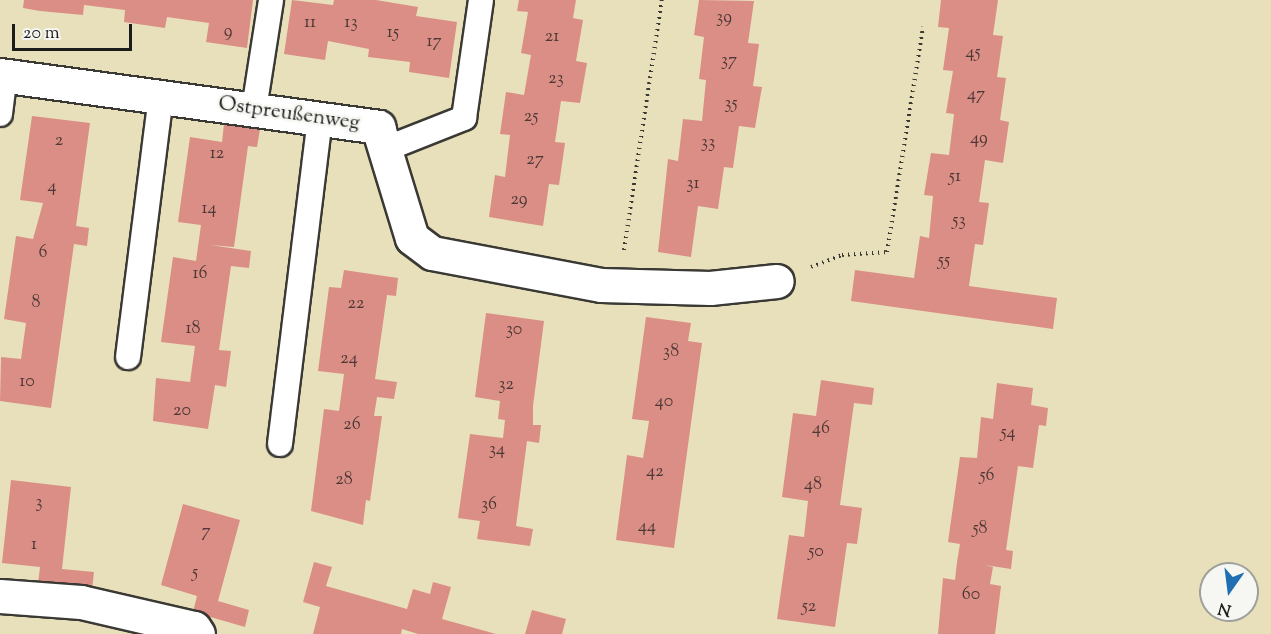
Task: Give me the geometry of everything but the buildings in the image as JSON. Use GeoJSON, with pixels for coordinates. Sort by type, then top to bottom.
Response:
{"type":"FeatureCollection","features":[{"type":"Feature","properties":{"kind":"street","name":"Ostpreußenweg"},"geometry":{"type":"LineString","coordinates":[[3,75],[378,127],[388,148],[412,238],[432,254],[618,286],[710,288],[777,281]]}},
{"type":"Feature","properties":{"kind":"street"},"geometry":{"type":"LineString","coordinates":[[0,596],[81,602],[194,628],[198,634]]}},
{"type":"Feature","properties":{"kind":"lane"},"geometry":{"type":"LineString","coordinates":[[254,109],[271,0]]}},
{"type":"Feature","properties":{"kind":"lane"},"geometry":{"type":"LineString","coordinates":[[388,148],[464,118],[481,0]]}},
{"type":"Feature","properties":{"kind":"lane"},"geometry":{"type":"LineString","coordinates":[[0,114],[3,75]]}},
{"type":"Feature","properties":{"kind":"lane"},"geometry":{"type":"LineString","coordinates":[[128,357],[161,97]]}},
{"type":"Feature","properties":{"kind":"lane"},"geometry":{"type":"LineString","coordinates":[[280,444],[320,119]]}},
{"type":"Feature","properties":{"kind":"path"},"geometry":{"type":"LineString","coordinates":[[618,286],[662,0]]}},
{"type":"Feature","properties":{"kind":"path"},"geometry":{"type":"LineString","coordinates":[[777,281],[842,255],[887,252],[923,27]]}}]}
